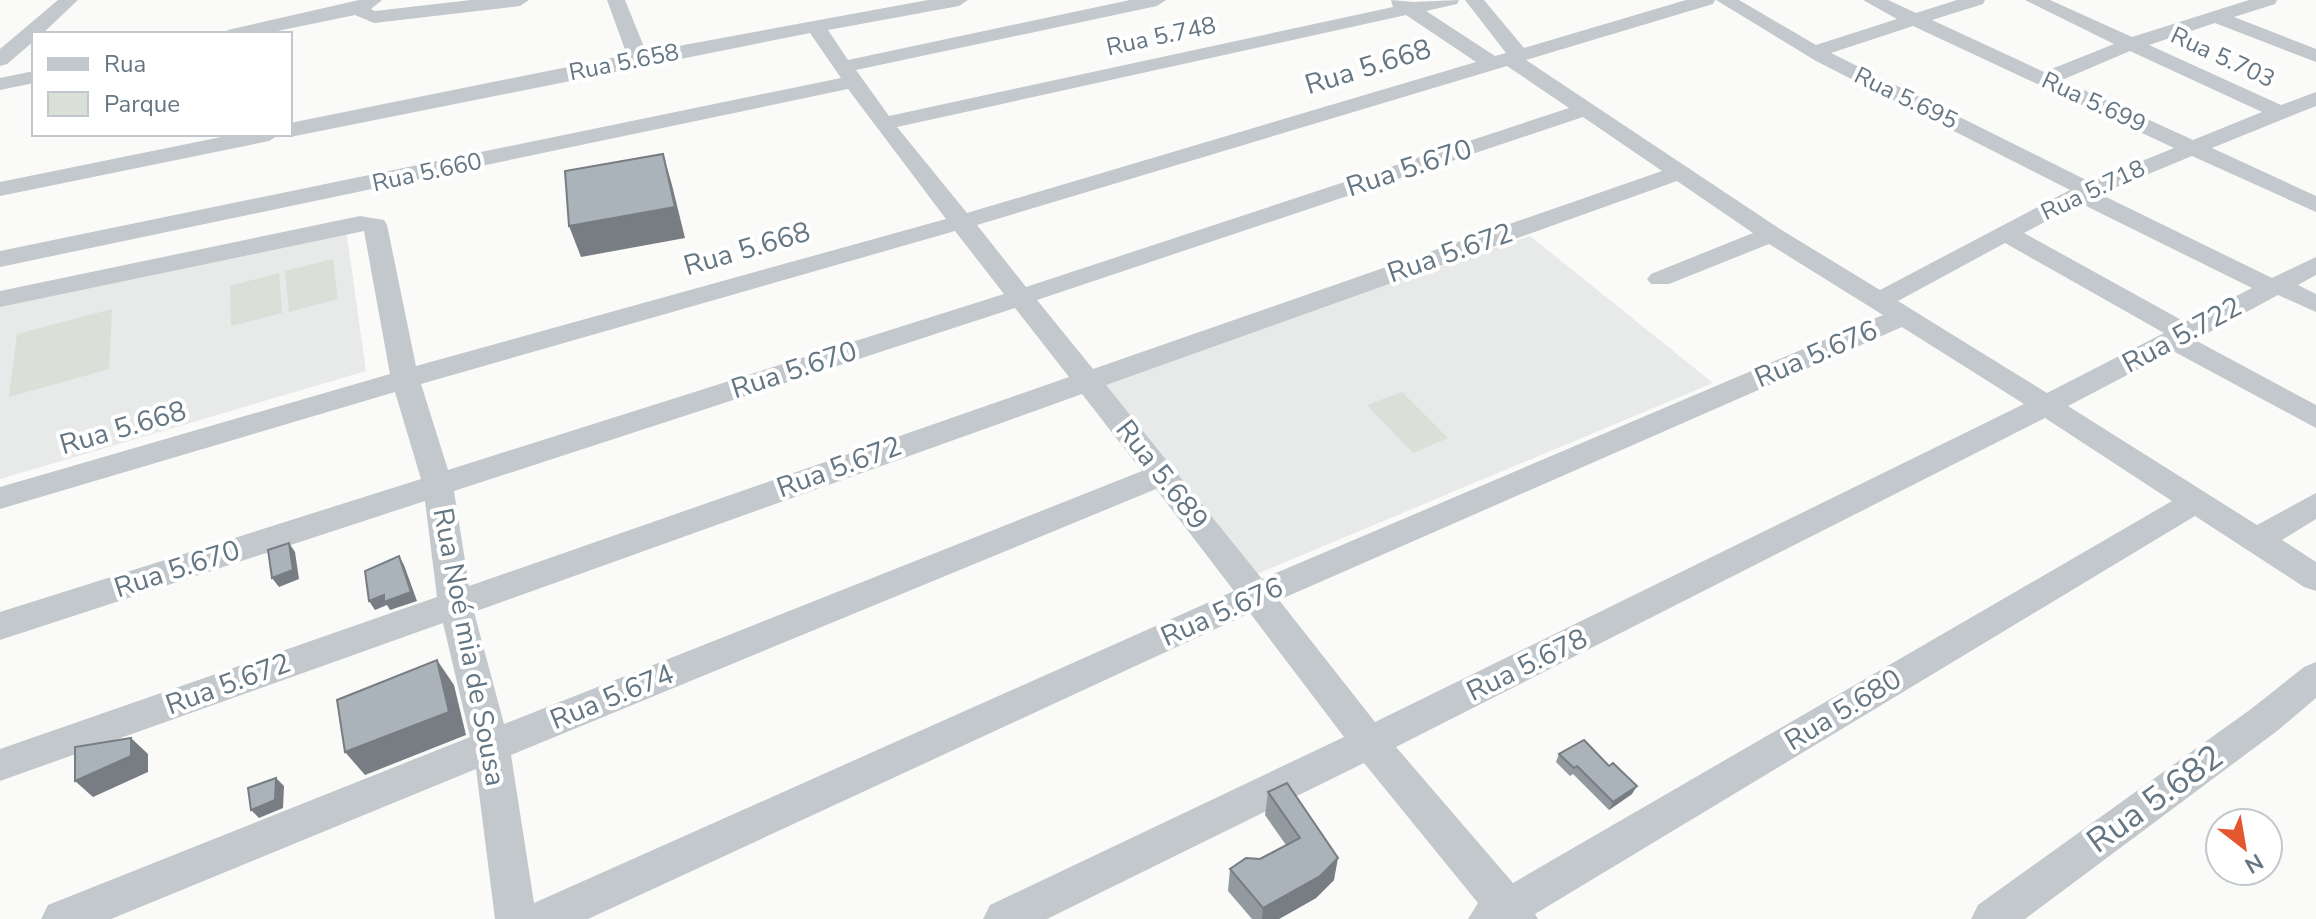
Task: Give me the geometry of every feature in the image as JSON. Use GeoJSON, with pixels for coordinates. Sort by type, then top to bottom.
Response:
{"type":"FeatureCollection","features":[{"type":"Feature","properties":{"kind":"street"},"geometry":{"type":"LineString","coordinates":[[32,32],[69,0]]}},
{"type":"Feature","properties":{"kind":"street"},"geometry":{"type":"LineString","coordinates":[[373,3],[365,14],[374,17],[520,0]]}},
{"type":"Feature","properties":{"kind":"street"},"geometry":{"type":"LineString","coordinates":[[616,0],[639,59]]}},
{"type":"Feature","properties":{"kind":"street","name":"Rua 5.660"},"geometry":{"type":"LineString","coordinates":[[0,259],[848,74],[1157,0]]}},
{"type":"Feature","properties":{"kind":"street","name":"Rua 5.748"},"geometry":{"type":"LineString","coordinates":[[883,124],[1402,4],[1450,0]]}},
{"type":"Feature","properties":{"kind":"street"},"geometry":{"type":"LineString","coordinates":[[1474,0],[1506,59]]}},
{"type":"Feature","properties":{"kind":"street"},"geometry":{"type":"LineString","coordinates":[[1506,59],[1706,0]]}},
{"type":"Feature","properties":{"kind":"street","name":"Rua 5.695"},"geometry":{"type":"LineString","coordinates":[[1725,0],[1814,52],[2275,286]]}},
{"type":"Feature","properties":{"kind":"street","name":"Rua 5.699"},"geometry":{"type":"LineString","coordinates":[[1872,0],[2316,205]]}},
{"type":"Feature","properties":{"kind":"street"},"geometry":{"type":"LineString","coordinates":[[1814,52],[1976,0]]}},
{"type":"Feature","properties":{"kind":"street","name":"Rua 5.703"},"geometry":{"type":"LineString","coordinates":[[2034,0],[2138,47],[2301,108]]}},
{"type":"Feature","properties":{"kind":"street"},"geometry":{"type":"LineString","coordinates":[[2045,79],[2268,0]]}},
{"type":"Feature","properties":{"kind":"street","name":"Rua 5.658"},"geometry":{"type":"LineString","coordinates":[[292,130],[814,25],[875,7],[952,1]]}},
{"type":"Feature","properties":{"kind":"street"},"geometry":{"type":"LineString","coordinates":[[244,32],[373,3]]}},
{"type":"Feature","properties":{"kind":"street"},"geometry":{"type":"LineString","coordinates":[[1402,4],[1506,59],[1586,109],[1771,234],[2048,406],[2316,578]]}},
{"type":"Feature","properties":{"kind":"street"},"geometry":{"type":"LineString","coordinates":[[2219,18],[2316,56]]}},
{"type":"Feature","properties":{"kind":"street","name":"Rua 5.689"},"geometry":{"type":"LineString","coordinates":[[814,25],[883,124],[1505,915]]}},
{"type":"Feature","properties":{"kind":"street"},"geometry":{"type":"LineString","coordinates":[[0,60],[32,32]]}},
{"type":"Feature","properties":{"kind":"street","name":"Rua 5.668"},"geometry":{"type":"LineString","coordinates":[[0,498],[405,379],[962,222],[1506,59]]}},
{"type":"Feature","properties":{"kind":"street"},"geometry":{"type":"LineString","coordinates":[[0,84],[32,77]]}},
{"type":"Feature","properties":{"kind":"street","name":"Rua 5.718"},"geometry":{"type":"LineString","coordinates":[[1892,308],[2005,233],[2085,192],[2191,147],[2301,108]]}},
{"type":"Feature","properties":{"kind":"street","name":"Rua 5.670"},"geometry":{"type":"LineString","coordinates":[[0,626],[1021,297],[1586,109]]}},
{"type":"Feature","properties":{"kind":"street"},"geometry":{"type":"LineString","coordinates":[[0,189],[259,136]]}},
{"type":"Feature","properties":{"kind":"street","name":"Rua 5.672"},"geometry":{"type":"LineString","coordinates":[[0,765],[1086,379],[1678,173]]}},
{"type":"Feature","properties":{"kind":"street","name":"Rua Noé mia de Sousa"},"geometry":{"type":"LineString","coordinates":[[0,299],[360,223],[375,225],[405,379],[438,486],[455,603],[491,746],[516,919]]}},
{"type":"Feature","properties":{"kind":"street"},"geometry":{"type":"LineString","coordinates":[[2005,233],[2316,418]]}},
{"type":"Feature","properties":{"kind":"street"},"geometry":{"type":"LineString","coordinates":[[1660,279],[1771,234]]}},
{"type":"Feature","properties":{"kind":"street","name":"Rua 5.722"},"geometry":{"type":"LineString","coordinates":[[2048,406],[2316,265]]}},
{"type":"Feature","properties":{"kind":"street"},"geometry":{"type":"LineString","coordinates":[[2275,286],[2316,304]]}},
{"type":"Feature","properties":{"kind":"street","name":"Rua 5.676"},"geometry":{"type":"LineString","coordinates":[[543,919],[1892,308]]}},
{"type":"Feature","properties":{"kind":"street","name":"Rua 5.678"},"geometry":{"type":"LineString","coordinates":[[1004,919],[1370,743],[2048,406]]}},
{"type":"Feature","properties":{"kind":"street","name":"Rua 5.674"},"geometry":{"type":"LineString","coordinates":[[62,919],[1162,475]]}},
{"type":"Feature","properties":{"kind":"street","name":"Rua 5.680"},"geometry":{"type":"LineString","coordinates":[[1505,915],[2196,501]]}},
{"type":"Feature","properties":{"kind":"street"},"geometry":{"type":"LineString","coordinates":[[2257,540],[2316,504]]}},
{"type":"Feature","properties":{"kind":"street","name":"Rua 5.682"},"geometry":{"type":"LineString","coordinates":[[1992,919],[2264,720],[2316,677]]}},
{"type":"Feature","properties":{"kind":"shaded area"},"geometry":{"type":"Polygon","coordinates":[[[346,229],[366,371],[0,479],[0,303],[346,229]]]}},
{"type":"Feature","properties":{"kind":"shaded area"},"geometry":{"type":"Polygon","coordinates":[[[1530,236],[1713,383],[1252,576],[1099,381],[1530,236]]]}},
{"type":"Feature","properties":{"kind":"green space"},"geometry":{"type":"Polygon","coordinates":[[[333,259],[338,299],[289,312],[285,271],[333,259]]]}},
{"type":"Feature","properties":{"kind":"green space"},"geometry":{"type":"Polygon","coordinates":[[[279,273],[282,313],[231,326],[230,286],[279,273]]]}},
{"type":"Feature","properties":{"kind":"green space"},"geometry":{"type":"Polygon","coordinates":[[[112,309],[109,369],[9,397],[17,334],[112,309]]]}},
{"type":"Feature","properties":{"kind":"green space"},"geometry":{"type":"Polygon","coordinates":[[[1402,392],[1448,438],[1413,453],[1367,405],[1402,392]]]}},
{"type":"Feature","properties":{"kind":"building"},"geometry":{"type":"Polygon","coordinates":[[[663,154],[675,207],[569,226],[565,171],[663,154]]]}},
{"type":"Feature","properties":{"kind":"building"},"geometry":{"type":"Polygon","coordinates":[[[289,543],[293,570],[272,578],[268,550],[289,543]]]}},
{"type":"Feature","properties":{"kind":"building"},"geometry":{"type":"Polygon","coordinates":[[[399,556],[411,592],[384,602],[384,595],[369,601],[365,571],[399,556]]]}},
{"type":"Feature","properties":{"kind":"building"},"geometry":{"type":"Polygon","coordinates":[[[437,660],[449,712],[345,752],[337,700],[437,660]]]}},
{"type":"Feature","properties":{"kind":"building"},"geometry":{"type":"Polygon","coordinates":[[[131,738],[131,756],[75,781],[75,747],[131,738]]]}},
{"type":"Feature","properties":{"kind":"building"},"geometry":{"type":"Polygon","coordinates":[[[1584,740],[1609,766],[1613,763],[1637,786],[1613,802],[1577,766],[1574,768],[1559,754],[1584,740]]]}},
{"type":"Feature","properties":{"kind":"building"},"geometry":{"type":"Polygon","coordinates":[[[276,778],[275,800],[251,810],[248,788],[276,778]]]}},
{"type":"Feature","properties":{"kind":"building"},"geometry":{"type":"Polygon","coordinates":[[[1287,783],[1338,858],[1320,876],[1263,908],[1230,869],[1246,858],[1260,859],[1300,838],[1268,792],[1287,783]]]}}]}
